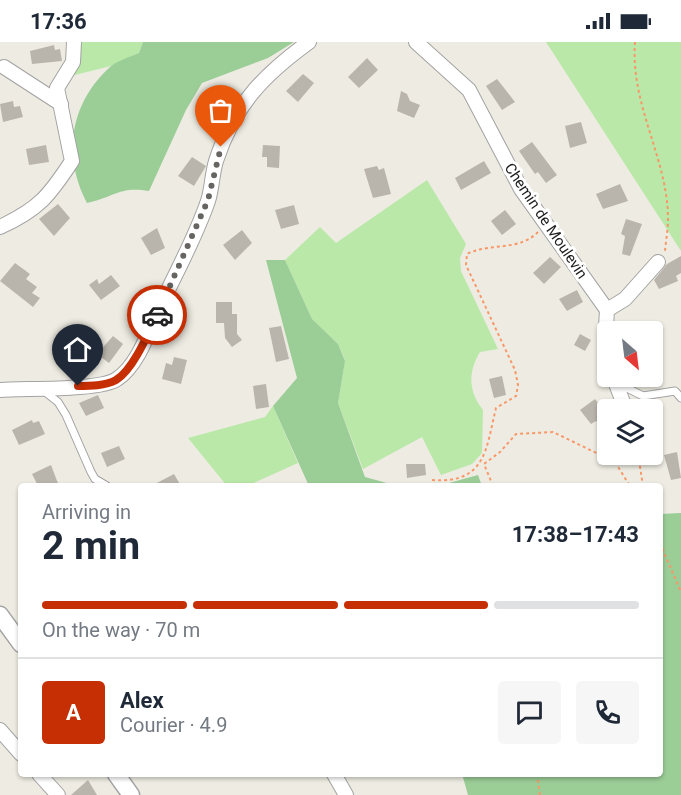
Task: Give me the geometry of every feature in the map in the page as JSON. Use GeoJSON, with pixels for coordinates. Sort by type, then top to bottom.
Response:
{"type":"FeatureCollection","features":[{"type":"Feature","properties":{"kind":"street"},"geometry":{"type":"LineString","coordinates":[[0,227],[28,214],[43,200],[72,161],[57,88],[73,62],[74,42]]}},
{"type":"Feature","properties":{"kind":"street"},"geometry":{"type":"LineString","coordinates":[[0,390],[96,386],[117,380],[132,362],[149,332],[202,215],[221,147],[240,106],[275,67],[309,42]]}},
{"type":"Feature","properties":{"kind":"street","name":"Chemin de Moulevin"},"geometry":{"type":"LineString","coordinates":[[416,42],[469,90],[521,189],[607,310]]}},
{"type":"Feature","properties":{"kind":"street"},"geometry":{"type":"LineString","coordinates":[[4,67],[61,104]]}},
{"type":"Feature","properties":{"kind":"street"},"geometry":{"type":"LineString","coordinates":[[606,321],[607,310],[626,298],[658,262]]}},
{"type":"Feature","properties":{"kind":"street"},"geometry":{"type":"LineString","coordinates":[[0,615],[18,640]]}},
{"type":"Feature","properties":{"kind":"street"},"geometry":{"type":"LineString","coordinates":[[0,730],[18,751]]}},
{"type":"Feature","properties":{"kind":"street"},"geometry":{"type":"LineString","coordinates":[[42,777],[58,795]]}},
{"type":"Feature","properties":{"kind":"street"},"geometry":{"type":"LineString","coordinates":[[118,777],[131,795]]}},
{"type":"Feature","properties":{"kind":"street"},"geometry":{"type":"LineString","coordinates":[[336,777],[346,795]]}},
{"type":"Feature","properties":{"kind":"lane"},"geometry":{"type":"LineString","coordinates":[[628,387],[643,396],[675,391],[681,398]]}},
{"type":"Feature","properties":{"kind":"lane"},"geometry":{"type":"LineString","coordinates":[[40,388],[62,407],[91,472],[104,483]]}},
{"type":"Feature","properties":{"kind":"path"},"geometry":{"type":"LineString","coordinates":[[635,42],[634,60],[644,121],[660,170],[668,217],[665,252],[658,262]]}},
{"type":"Feature","properties":{"kind":"path"},"geometry":{"type":"LineString","coordinates":[[432,480],[454,478],[478,468],[485,454],[496,408],[516,396],[518,386],[515,370],[466,265],[467,254],[478,249],[517,245],[531,238],[546,224]]}},
{"type":"Feature","properties":{"kind":"path"},"geometry":{"type":"LineString","coordinates":[[492,483],[484,464],[500,452],[516,434],[553,432],[615,462],[628,483]]}},
{"type":"Feature","properties":{"kind":"path"},"geometry":{"type":"LineString","coordinates":[[640,465],[643,483]]}},
{"type":"Feature","properties":{"kind":"path"},"geometry":{"type":"LineString","coordinates":[[663,550],[681,592]]}},
{"type":"Feature","properties":{"kind":"path"},"geometry":{"type":"LineString","coordinates":[[537,777],[540,795]]}},
{"type":"Feature","properties":{"kind":"green space"},"geometry":{"type":"Polygon","coordinates":[[[78,42],[143,42],[139,53],[111,66],[71,76],[78,42]]]}},
{"type":"Feature","properties":{"kind":"green space"},"geometry":{"type":"Polygon","coordinates":[[[143,42],[294,42],[268,58],[202,83],[186,110],[149,191],[124,191],[87,203],[74,167],[74,131],[79,113],[97,81],[113,65],[139,53],[143,42]]]}},
{"type":"Feature","properties":{"kind":"green space"},"geometry":{"type":"Polygon","coordinates":[[[546,42],[681,42],[681,251],[546,42]]]}},
{"type":"Feature","properties":{"kind":"green space"},"geometry":{"type":"Polygon","coordinates":[[[427,180],[466,244],[460,258],[461,271],[498,349],[480,352],[473,367],[472,389],[483,410],[482,453],[472,464],[441,475],[422,437],[363,469],[338,403],[345,360],[338,344],[312,319],[285,260],[320,227],[336,243],[427,180]]]}},
{"type":"Feature","properties":{"kind":"green space"},"geometry":{"type":"Polygon","coordinates":[[[266,260],[285,260],[312,319],[338,344],[345,361],[338,403],[365,477],[387,483],[308,483],[273,406],[297,378],[266,260]]]}},
{"type":"Feature","properties":{"kind":"green space"},"geometry":{"type":"Polygon","coordinates":[[[273,406],[298,463],[254,483],[225,483],[188,438],[265,417],[273,406]]]}},
{"type":"Feature","properties":{"kind":"green space"},"geometry":{"type":"Polygon","coordinates":[[[478,475],[481,483],[449,483],[478,475]]]}},
{"type":"Feature","properties":{"kind":"green space"},"geometry":{"type":"Polygon","coordinates":[[[681,513],[681,795],[468,795],[463,777],[663,777],[663,514],[681,513]]]}},
{"type":"Feature","properties":{"kind":"building"},"geometry":{"type":"Polygon","coordinates":[[[54,45],[55,50],[60,49],[62,61],[32,64],[30,51],[54,45]]]}},
{"type":"Feature","properties":{"kind":"building"},"geometry":{"type":"Polygon","coordinates":[[[367,58],[378,70],[359,88],[348,77],[367,58]]]}},
{"type":"Feature","properties":{"kind":"building"},"geometry":{"type":"Polygon","coordinates":[[[303,74],[314,83],[298,102],[286,91],[303,74]]]}},
{"type":"Feature","properties":{"kind":"building"},"geometry":{"type":"Polygon","coordinates":[[[497,79],[515,102],[502,110],[486,86],[497,79]]]}},
{"type":"Feature","properties":{"kind":"building"},"geometry":{"type":"Polygon","coordinates":[[[401,91],[407,94],[410,101],[420,105],[414,118],[397,111],[401,91]]]}},
{"type":"Feature","properties":{"kind":"building"},"geometry":{"type":"Polygon","coordinates":[[[13,101],[14,107],[20,106],[23,117],[3,122],[0,104],[13,101]]]}},
{"type":"Feature","properties":{"kind":"building"},"geometry":{"type":"Polygon","coordinates":[[[581,122],[587,143],[570,148],[565,126],[581,122]]]}},
{"type":"Feature","properties":{"kind":"building"},"geometry":{"type":"Polygon","coordinates":[[[532,142],[557,175],[546,183],[538,172],[535,174],[519,151],[532,142]]]}},
{"type":"Feature","properties":{"kind":"building"},"geometry":{"type":"Polygon","coordinates":[[[46,145],[49,162],[29,165],[26,149],[46,145]]]}},
{"type":"Feature","properties":{"kind":"building"},"geometry":{"type":"Polygon","coordinates":[[[263,145],[280,146],[279,168],[267,167],[267,157],[262,157],[263,145]]]}},
{"type":"Feature","properties":{"kind":"building"},"geometry":{"type":"Polygon","coordinates":[[[192,157],[206,166],[194,186],[178,176],[192,157]]]}},
{"type":"Feature","properties":{"kind":"building"},"geometry":{"type":"Polygon","coordinates":[[[484,161],[491,173],[461,190],[455,178],[484,161]]]}},
{"type":"Feature","properties":{"kind":"building"},"geometry":{"type":"Polygon","coordinates":[[[377,166],[379,170],[384,168],[391,194],[373,198],[364,169],[377,166]]]}},
{"type":"Feature","properties":{"kind":"building"},"geometry":{"type":"Polygon","coordinates":[[[620,184],[628,201],[603,209],[596,194],[620,184]]]}},
{"type":"Feature","properties":{"kind":"building"},"geometry":{"type":"Polygon","coordinates":[[[58,204],[70,218],[54,236],[39,219],[58,204]]]}},
{"type":"Feature","properties":{"kind":"building"},"geometry":{"type":"Polygon","coordinates":[[[294,205],[299,224],[281,229],[275,210],[294,205]]]}},
{"type":"Feature","properties":{"kind":"building"},"geometry":{"type":"Polygon","coordinates":[[[505,210],[516,224],[502,235],[491,221],[505,210]]]}},
{"type":"Feature","properties":{"kind":"building"},"geometry":{"type":"Polygon","coordinates":[[[626,219],[642,224],[630,256],[622,254],[625,236],[621,234],[626,219]]]}},
{"type":"Feature","properties":{"kind":"building"},"geometry":{"type":"Polygon","coordinates":[[[157,228],[165,248],[151,255],[141,238],[157,228]]]}},
{"type":"Feature","properties":{"kind":"building"},"geometry":{"type":"Polygon","coordinates":[[[242,230],[252,243],[235,260],[223,245],[242,230]]]}},
{"type":"Feature","properties":{"kind":"building"},"geometry":{"type":"Polygon","coordinates":[[[681,256],[681,273],[676,276],[678,281],[659,289],[654,280],[667,264],[681,256]]]}},
{"type":"Feature","properties":{"kind":"building"},"geometry":{"type":"Polygon","coordinates":[[[550,257],[561,267],[544,284],[533,273],[550,257]]]}},
{"type":"Feature","properties":{"kind":"building"},"geometry":{"type":"Polygon","coordinates":[[[15,263],[30,274],[26,279],[37,287],[32,293],[40,298],[33,307],[0,281],[15,263]]]}},
{"type":"Feature","properties":{"kind":"building"},"geometry":{"type":"Polygon","coordinates":[[[111,275],[120,286],[101,300],[89,285],[97,279],[99,284],[111,275]]]}},
{"type":"Feature","properties":{"kind":"building"},"geometry":{"type":"Polygon","coordinates":[[[577,290],[583,302],[567,311],[559,299],[577,290]]]}},
{"type":"Feature","properties":{"kind":"building"},"geometry":{"type":"Polygon","coordinates":[[[216,302],[232,302],[232,314],[237,314],[237,334],[242,340],[232,347],[225,338],[224,323],[216,323],[216,302]]]}},
{"type":"Feature","properties":{"kind":"building"},"geometry":{"type":"Polygon","coordinates":[[[281,326],[289,359],[276,362],[269,328],[281,326]]]}},
{"type":"Feature","properties":{"kind":"building"},"geometry":{"type":"Polygon","coordinates":[[[580,334],[591,340],[585,351],[574,345],[580,334]]]}},
{"type":"Feature","properties":{"kind":"building"},"geometry":{"type":"Polygon","coordinates":[[[113,336],[123,344],[109,363],[97,354],[113,336]]]}},
{"type":"Feature","properties":{"kind":"building"},"geometry":{"type":"Polygon","coordinates":[[[174,357],[187,360],[181,384],[162,379],[166,363],[172,365],[174,357]]]}},
{"type":"Feature","properties":{"kind":"building"},"geometry":{"type":"Polygon","coordinates":[[[502,376],[506,395],[494,398],[489,379],[502,376]]]}},
{"type":"Feature","properties":{"kind":"building"},"geometry":{"type":"Polygon","coordinates":[[[266,384],[269,407],[256,409],[253,386],[266,384]]]}},
{"type":"Feature","properties":{"kind":"building"},"geometry":{"type":"Polygon","coordinates":[[[98,395],[104,408],[86,416],[79,403],[98,395]]]}},
{"type":"Feature","properties":{"kind":"building"},"geometry":{"type":"Polygon","coordinates":[[[595,399],[597,422],[591,424],[580,410],[595,399]]]}},
{"type":"Feature","properties":{"kind":"building"},"geometry":{"type":"Polygon","coordinates":[[[32,420],[33,423],[39,421],[45,434],[19,445],[12,430],[32,420]]]}},
{"type":"Feature","properties":{"kind":"building"},"geometry":{"type":"Polygon","coordinates":[[[119,446],[125,459],[107,467],[101,453],[119,446]]]}},
{"type":"Feature","properties":{"kind":"building"},"geometry":{"type":"Polygon","coordinates":[[[677,452],[681,478],[671,480],[664,455],[677,452]]]}},
{"type":"Feature","properties":{"kind":"building"},"geometry":{"type":"Polygon","coordinates":[[[406,464],[425,464],[426,475],[407,478],[406,464]]]}},
{"type":"Feature","properties":{"kind":"building"},"geometry":{"type":"Polygon","coordinates":[[[51,465],[58,483],[36,483],[32,474],[51,465]]]}},
{"type":"Feature","properties":{"kind":"building"},"geometry":{"type":"Polygon","coordinates":[[[174,474],[179,483],[157,483],[174,474]]]}},
{"type":"Feature","properties":{"kind":"building"},"geometry":{"type":"Polygon","coordinates":[[[88,780],[97,795],[71,795],[88,780]]]}},
{"type":"Feature","properties":{"kind":"way so far"},"geometry":{"type":"LineString","coordinates":[[157,315],[208,200],[221,147]]}},
{"type":"Feature","properties":{"kind":"route"},"geometry":{"type":"LineString","coordinates":[[78,386],[96,386],[117,380],[132,362],[157,315]]}}]}
